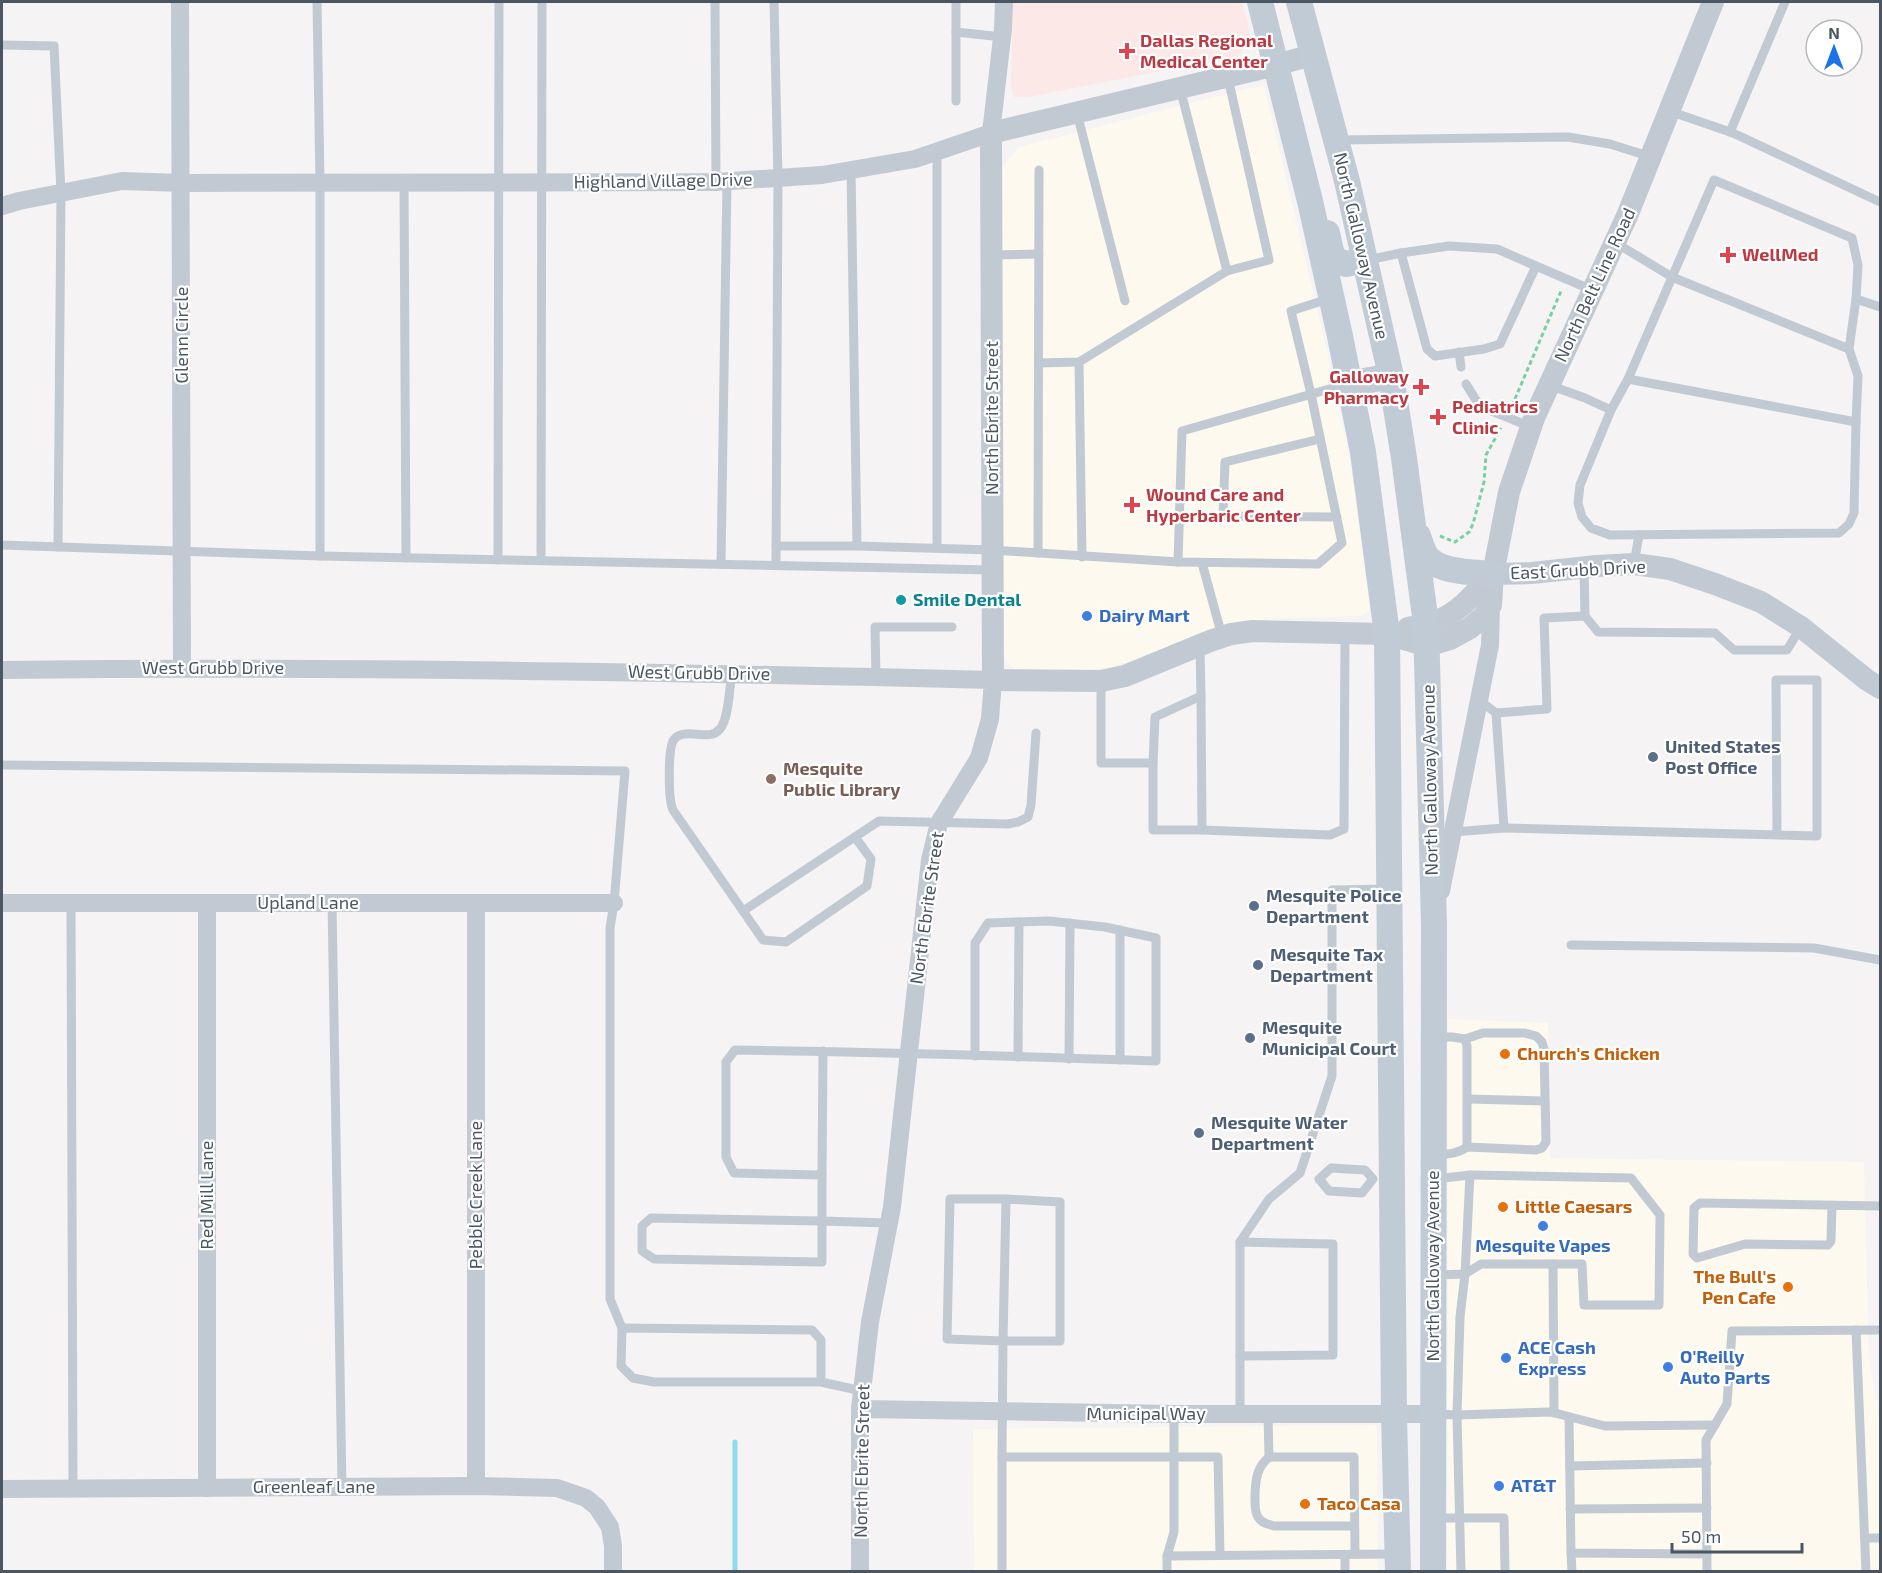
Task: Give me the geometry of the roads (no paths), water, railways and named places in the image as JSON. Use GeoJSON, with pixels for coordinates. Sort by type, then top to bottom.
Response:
{"type":"FeatureCollection","features":[{"type":"Feature","properties":{"kind":"main road"},"geometry":{"type":"LineString","coordinates":[[1260,2],[1307,190],[1363,452],[1387,634],[1390,889],[1382,1179],[1394,1414],[1397,1563]]}},
{"type":"Feature","properties":{"kind":"main road","name":"North Galloway Avenue"},"geometry":{"type":"LineString","coordinates":[[1299,2],[1365,260],[1391,376],[1427,635],[1434,926],[1433,1275],[1441,1317],[1432,1414],[1433,1572]]}},
{"type":"Feature","properties":{"kind":"main road"},"geometry":{"type":"LineString","coordinates":[[1307,190],[1324,215],[1335,260],[1346,264],[1365,260]]}},
{"type":"Feature","properties":{"kind":"main road"},"geometry":{"type":"LineString","coordinates":[[1349,384],[1391,376]]}},
{"type":"Feature","properties":{"kind":"main road"},"geometry":{"type":"LineString","coordinates":[[1412,522],[1426,556],[1435,563],[1451,570],[1493,574]]}},
{"type":"Feature","properties":{"kind":"main road"},"geometry":{"type":"LineString","coordinates":[[1382,1179],[1433,1167]]}},
{"type":"Feature","properties":{"kind":"street","name":"Glenn Circle"},"geometry":{"type":"LineString","coordinates":[[180,2],[182,668]]}},
{"type":"Feature","properties":{"kind":"street","name":"North Ebrite Street"},"geometry":{"type":"LineString","coordinates":[[860,1572],[861,1400],[870,1322],[892,1207],[930,860],[939,823],[979,758],[990,719],[993,680],[992,134],[1004,2]]}},
{"type":"Feature","properties":{"kind":"street","name":"North Belt Line Road"},"geometry":{"type":"LineString","coordinates":[[1493,574],[1509,492],[1531,427],[1615,242],[1713,2]]}},
{"type":"Feature","properties":{"kind":"street","name":"Highland Village Drive"},"geometry":{"type":"LineString","coordinates":[[2,206],[122,181],[182,183],[721,182],[822,175],[915,159],[992,134],[1312,55]]}},
{"type":"Feature","properties":{"kind":"street","name":"East Grubb Drive"},"geometry":{"type":"LineString","coordinates":[[1493,574],[1634,564],[1670,569],[1761,602],[1801,627],[1867,680],[1881,688]]}},
{"type":"Feature","properties":{"kind":"street"},"geometry":{"type":"LineString","coordinates":[[1434,926],[1490,645],[1493,574]]}},
{"type":"Feature","properties":{"kind":"street"},"geometry":{"type":"LineString","coordinates":[[1427,635],[1441,620],[1466,603],[1493,574]]}},
{"type":"Feature","properties":{"kind":"street"},"geometry":{"type":"LineString","coordinates":[[1427,635],[1450,639],[1470,628],[1491,605]]}},
{"type":"Feature","properties":{"kind":"street","name":"West Grubb Drive"},"geometry":{"type":"LineString","coordinates":[[2,670],[182,668],[560,670],[1101,681],[1125,676],[1222,637],[1253,631],[1427,635]]}},
{"type":"Feature","properties":{"kind":"street","name":"Upland Lane"},"geometry":{"type":"LineString","coordinates":[[2,903],[614,903]]}},
{"type":"Feature","properties":{"kind":"street","name":"Red Mill Lane"},"geometry":{"type":"LineString","coordinates":[[207,903],[207,1488]]}},
{"type":"Feature","properties":{"kind":"street","name":"Pebble Creek Lane"},"geometry":{"type":"LineString","coordinates":[[476,903],[476,1486]]}},
{"type":"Feature","properties":{"kind":"street","name":"Municipal Way"},"geometry":{"type":"LineString","coordinates":[[861,1400],[1002,1412],[1432,1414]]}},
{"type":"Feature","properties":{"kind":"street","name":"Greenleaf Lane"},"geometry":{"type":"LineString","coordinates":[[2,1489],[476,1486],[557,1488],[586,1498],[597,1507],[610,1527],[613,1572]]}},
{"type":"Feature","properties":{"kind":"lane"},"geometry":{"type":"LineString","coordinates":[[317,2],[320,183],[320,556]]}},
{"type":"Feature","properties":{"kind":"lane"},"geometry":{"type":"LineString","coordinates":[[498,560],[500,2]]}},
{"type":"Feature","properties":{"kind":"lane"},"geometry":{"type":"LineString","coordinates":[[541,560],[542,2]]}},
{"type":"Feature","properties":{"kind":"lane"},"geometry":{"type":"LineString","coordinates":[[715,2],[721,182],[721,564]]}},
{"type":"Feature","properties":{"kind":"lane"},"geometry":{"type":"LineString","coordinates":[[774,2],[778,178],[776,565]]}},
{"type":"Feature","properties":{"kind":"lane"},"geometry":{"type":"LineString","coordinates":[[956,2],[956,101]]}},
{"type":"Feature","properties":{"kind":"lane"},"geometry":{"type":"LineString","coordinates":[[1730,132],[1785,2]]}},
{"type":"Feature","properties":{"kind":"lane"},"geometry":{"type":"LineString","coordinates":[[956,32],[1002,37]]}},
{"type":"Feature","properties":{"kind":"lane"},"geometry":{"type":"LineString","coordinates":[[2,45],[54,46],[61,193],[58,547]]}},
{"type":"Feature","properties":{"kind":"lane"},"geometry":{"type":"LineString","coordinates":[[1039,363],[1079,363],[1227,271],[1269,260],[1228,77]]}},
{"type":"Feature","properties":{"kind":"lane"},"geometry":{"type":"LineString","coordinates":[[1180,88],[1227,271]]}},
{"type":"Feature","properties":{"kind":"lane"},"geometry":{"type":"LineString","coordinates":[[1669,111],[1730,132],[1881,202]]}},
{"type":"Feature","properties":{"kind":"lane"},"geometry":{"type":"LineString","coordinates":[[1077,113],[1125,301]]}},
{"type":"Feature","properties":{"kind":"lane"},"geometry":{"type":"LineString","coordinates":[[1335,140],[1568,137],[1610,144],[1651,157]]}},
{"type":"Feature","properties":{"kind":"lane"},"geometry":{"type":"LineString","coordinates":[[937,152],[937,549]]}},
{"type":"Feature","properties":{"kind":"lane"},"geometry":{"type":"LineString","coordinates":[[851,170],[857,546]]}},
{"type":"Feature","properties":{"kind":"lane"},"geometry":{"type":"LineString","coordinates":[[1038,554],[1039,170]]}},
{"type":"Feature","properties":{"kind":"lane"},"geometry":{"type":"LineString","coordinates":[[1714,180],[1852,238],[1858,265],[1849,349],[1858,376],[1854,513],[1849,524],[1839,533],[1610,535],[1591,528],[1582,517],[1578,503],[1580,485],[1611,410],[1628,379],[1672,277],[1714,180]]}},
{"type":"Feature","properties":{"kind":"lane"},"geometry":{"type":"LineString","coordinates":[[404,183],[406,558]]}},
{"type":"Feature","properties":{"kind":"lane"},"geometry":{"type":"LineString","coordinates":[[1615,242],[1672,277],[1849,349]]}},
{"type":"Feature","properties":{"kind":"lane"},"geometry":{"type":"LineString","coordinates":[[1365,260],[1449,246],[1497,249],[1593,290]]}},
{"type":"Feature","properties":{"kind":"lane"},"geometry":{"type":"LineString","coordinates":[[1401,253],[1427,349],[1435,356],[1484,349],[1500,344],[1536,266]]}},
{"type":"Feature","properties":{"kind":"lane"},"geometry":{"type":"LineString","coordinates":[[992,255],[1039,254]]}},
{"type":"Feature","properties":{"kind":"lane"},"geometry":{"type":"LineString","coordinates":[[2,545],[320,556],[776,565],[992,560],[1038,554],[1202,563],[1317,564],[1342,543],[1291,311],[1331,297]]}},
{"type":"Feature","properties":{"kind":"lane"},"geometry":{"type":"LineString","coordinates":[[1856,299],[1881,307]]}},
{"type":"Feature","properties":{"kind":"lane"},"geometry":{"type":"LineString","coordinates":[[1459,352],[1461,367]]}},
{"type":"Feature","properties":{"kind":"lane"},"geometry":{"type":"LineString","coordinates":[[1079,363],[1082,557]]}},
{"type":"Feature","properties":{"kind":"lane"},"geometry":{"type":"LineString","coordinates":[[1628,379],[1856,422]]}},
{"type":"Feature","properties":{"kind":"lane"},"geometry":{"type":"LineString","coordinates":[[1178,562],[1182,431],[1349,384]]}},
{"type":"Feature","properties":{"kind":"lane"},"geometry":{"type":"LineString","coordinates":[[1466,384],[1484,408],[1531,427]]}},
{"type":"Feature","properties":{"kind":"lane"},"geometry":{"type":"LineString","coordinates":[[1549,386],[1585,398],[1611,410]]}},
{"type":"Feature","properties":{"kind":"lane"},"geometry":{"type":"LineString","coordinates":[[1320,439],[1225,462],[1223,516],[1337,517]]}},
{"type":"Feature","properties":{"kind":"lane"},"geometry":{"type":"LineString","coordinates":[[1634,564],[1640,535]]}},
{"type":"Feature","properties":{"kind":"lane"},"geometry":{"type":"LineString","coordinates":[[776,546],[937,549],[992,560]]}},
{"type":"Feature","properties":{"kind":"lane"},"geometry":{"type":"LineString","coordinates":[[1202,563],[1222,637]]}},
{"type":"Feature","properties":{"kind":"lane"},"geometry":{"type":"LineString","coordinates":[[1584,568],[1585,616],[1598,633],[1715,633],[1734,650],[1786,650],[1801,627]]}},
{"type":"Feature","properties":{"kind":"lane"},"geometry":{"type":"LineString","coordinates":[[1479,700],[1496,713],[1547,709],[1544,618],[1585,616]]}},
{"type":"Feature","properties":{"kind":"lane"},"geometry":{"type":"LineString","coordinates":[[876,678],[875,627],[952,627]]}},
{"type":"Feature","properties":{"kind":"lane"},"geometry":{"type":"LineString","coordinates":[[1201,696],[1155,717],[1153,830],[1330,835],[1344,829],[1345,633]]}},
{"type":"Feature","properties":{"kind":"lane"},"geometry":{"type":"LineString","coordinates":[[1200,645],[1202,830]]}},
{"type":"Feature","properties":{"kind":"lane"},"geometry":{"type":"LineString","coordinates":[[732,674],[724,722],[719,730],[710,735],[686,733],[678,735],[672,742],[670,803],[763,940],[786,942],[867,886],[871,859],[855,837]]}},
{"type":"Feature","properties":{"kind":"lane"},"geometry":{"type":"LineString","coordinates":[[1453,832],[1504,828],[1817,836],[1817,680],[1776,680],[1777,834]]}},
{"type":"Feature","properties":{"kind":"lane"},"geometry":{"type":"LineString","coordinates":[[1101,681],[1101,763],[1154,763]]}},
{"type":"Feature","properties":{"kind":"lane"},"geometry":{"type":"LineString","coordinates":[[1496,713],[1504,828]]}},
{"type":"Feature","properties":{"kind":"lane"},"geometry":{"type":"LineString","coordinates":[[743,911],[879,821],[1008,824],[1028,817],[1031,805],[1036,733]]}},
{"type":"Feature","properties":{"kind":"lane"},"geometry":{"type":"LineString","coordinates":[[2,765],[625,771],[610,928],[610,1299],[622,1328],[621,1366],[633,1378],[654,1382],[821,1382],[861,1400]]}},
{"type":"Feature","properties":{"kind":"lane"},"geometry":{"type":"LineString","coordinates":[[1240,1414],[1240,1242],[1269,1199],[1300,1173],[1332,1076],[1332,890],[1390,889]]}},
{"type":"Feature","properties":{"kind":"lane"},"geometry":{"type":"LineString","coordinates":[[71,903],[73,1489]]}},
{"type":"Feature","properties":{"kind":"lane"},"geometry":{"type":"LineString","coordinates":[[332,903],[342,1487]]}},
{"type":"Feature","properties":{"kind":"lane"},"geometry":{"type":"LineString","coordinates":[[822,1175],[734,1173],[726,1157],[726,1062],[735,1050],[1156,1061],[1156,938],[1120,930],[1049,921],[988,923],[975,943],[975,1056]]}},
{"type":"Feature","properties":{"kind":"lane"},"geometry":{"type":"LineString","coordinates":[[1018,1057],[1019,922]]}},
{"type":"Feature","properties":{"kind":"lane"},"geometry":{"type":"LineString","coordinates":[[1069,1059],[1070,923]]}},
{"type":"Feature","properties":{"kind":"lane"},"geometry":{"type":"LineString","coordinates":[[1120,930],[1120,1060]]}},
{"type":"Feature","properties":{"kind":"lane"},"geometry":{"type":"LineString","coordinates":[[1571,945],[1814,948],[1881,960]]}},
{"type":"Feature","properties":{"kind":"lane"},"geometry":{"type":"LineString","coordinates":[[1433,1167],[1467,1147],[1536,1150],[1542,1148],[1546,1142],[1544,1049],[1542,1042],[1536,1036],[1525,1033],[1489,1033],[1465,1039],[1434,1037]]}},
{"type":"Feature","properties":{"kind":"lane"},"geometry":{"type":"LineString","coordinates":[[1465,1039],[1468,1099],[1467,1147]]}},
{"type":"Feature","properties":{"kind":"lane"},"geometry":{"type":"LineString","coordinates":[[824,1051],[822,1175],[822,1221],[822,1262],[654,1259],[642,1251],[642,1226],[651,1218],[822,1221],[888,1223]]}},
{"type":"Feature","properties":{"kind":"lane"},"geometry":{"type":"LineString","coordinates":[[1468,1099],[1545,1101]]}},
{"type":"Feature","properties":{"kind":"lane"},"geometry":{"type":"LineString","coordinates":[[1433,1167],[1470,1175],[1631,1178],[1660,1215],[1659,1305],[1584,1305],[1582,1264],[1481,1264],[1465,1274],[1433,1275]]}},
{"type":"Feature","properties":{"kind":"lane"},"geometry":{"type":"LineString","coordinates":[[1300,1173],[1319,1179],[1329,1191],[1362,1193],[1382,1179],[1365,1170],[1331,1168],[1319,1179]]}},
{"type":"Feature","properties":{"kind":"lane"},"geometry":{"type":"LineString","coordinates":[[1461,1572],[1458,1415],[1460,1317],[1465,1274],[1470,1175]]}},
{"type":"Feature","properties":{"kind":"lane"},"geometry":{"type":"LineString","coordinates":[[950,1199],[1006,1199],[1060,1203],[1060,1341],[1003,1341],[947,1339],[950,1199]]}},
{"type":"Feature","properties":{"kind":"lane"},"geometry":{"type":"LineString","coordinates":[[1002,1572],[1006,1199]]}},
{"type":"Feature","properties":{"kind":"lane"},"geometry":{"type":"LineString","coordinates":[[1832,1205],[1832,1241],[1828,1245],[1745,1244],[1697,1258],[1693,1254],[1694,1208],[1700,1203],[1832,1205],[1881,1206]]}},
{"type":"Feature","properties":{"kind":"lane"},"geometry":{"type":"LineString","coordinates":[[1240,1242],[1333,1244],[1333,1355],[1240,1356]]}},
{"type":"Feature","properties":{"kind":"lane"},"geometry":{"type":"LineString","coordinates":[[1553,1264],[1554,1413]]}},
{"type":"Feature","properties":{"kind":"lane"},"geometry":{"type":"LineString","coordinates":[[1441,1317],[1460,1317]]}},
{"type":"Feature","properties":{"kind":"lane"},"geometry":{"type":"LineString","coordinates":[[622,1328],[812,1330],[821,1340],[821,1382]]}},
{"type":"Feature","properties":{"kind":"lane"},"geometry":{"type":"LineString","coordinates":[[1856,1330],[1866,1572]]}},
{"type":"Feature","properties":{"kind":"lane"},"geometry":{"type":"LineString","coordinates":[[1707,1572],[1706,1440],[1727,1404],[1732,1331],[1881,1330]]}},
{"type":"Feature","properties":{"kind":"lane"},"geometry":{"type":"LineString","coordinates":[[1432,1414],[1554,1413],[1605,1426],[1715,1425]]}},
{"type":"Feature","properties":{"kind":"lane"},"geometry":{"type":"LineString","coordinates":[[1167,1572],[1167,1556],[1174,1532],[1174,1414]]}},
{"type":"Feature","properties":{"kind":"lane"},"geometry":{"type":"LineString","coordinates":[[1268,1414],[1269,1457]]}},
{"type":"Feature","properties":{"kind":"lane"},"geometry":{"type":"LineString","coordinates":[[1569,1417],[1572,1572]]}},
{"type":"Feature","properties":{"kind":"lane"},"geometry":{"type":"LineString","coordinates":[[1002,1457],[1218,1456],[1220,1555]]}},
{"type":"Feature","properties":{"kind":"lane"},"geometry":{"type":"LineString","coordinates":[[1345,1572],[1354,1526],[1354,1457],[1269,1457],[1263,1463],[1256,1480],[1258,1519],[1274,1526],[1354,1526]]}},
{"type":"Feature","properties":{"kind":"lane"},"geometry":{"type":"LineString","coordinates":[[1570,1466],[1707,1463]]}},
{"type":"Feature","properties":{"kind":"lane"},"geometry":{"type":"LineString","coordinates":[[1570,1509],[1707,1508]]}},
{"type":"Feature","properties":{"kind":"lane"},"geometry":{"type":"LineString","coordinates":[[1433,1518],[1504,1518],[1505,1572]]}},
{"type":"Feature","properties":{"kind":"lane"},"geometry":{"type":"LineString","coordinates":[[1865,1538],[1881,1538]]}},
{"type":"Feature","properties":{"kind":"lane"},"geometry":{"type":"LineString","coordinates":[[1571,1553],[1707,1554]]}},
{"type":"Feature","properties":{"kind":"lane"},"geometry":{"type":"LineString","coordinates":[[1167,1556],[1350,1555],[1397,1563]]}},
{"type":"Feature","properties":{"kind":"waterway"},"geometry":{"type":"LineString","coordinates":[[735,1442],[735,1572]]}},
{"type":"Feature","properties":{"kind":"place","name":"Dallas Regional Medical Center"},"geometry":{"type":"Point","coordinates":[1127,51]}},
{"type":"Feature","properties":{"kind":"place","name":"WellMed"},"geometry":{"type":"Point","coordinates":[1728,255]}},
{"type":"Feature","properties":{"kind":"place","name":"Galloway Pharmacy"},"geometry":{"type":"Point","coordinates":[1421,387]}},
{"type":"Feature","properties":{"kind":"place","name":"Pediatrics Clinic"},"geometry":{"type":"Point","coordinates":[1438,417]}},
{"type":"Feature","properties":{"kind":"place","name":"Wound Care and Hyperbaric Center"},"geometry":{"type":"Point","coordinates":[1132,505]}},
{"type":"Feature","properties":{"kind":"place","name":"Smile Dental"},"geometry":{"type":"Point","coordinates":[901,600]}},
{"type":"Feature","properties":{"kind":"place","name":"Dairy Mart"},"geometry":{"type":"Point","coordinates":[1087,616]}},
{"type":"Feature","properties":{"kind":"place","name":"United States Post Office"},"geometry":{"type":"Point","coordinates":[1653,757]}},
{"type":"Feature","properties":{"kind":"place","name":"Mesquite Public Library"},"geometry":{"type":"Point","coordinates":[771,779]}},
{"type":"Feature","properties":{"kind":"place","name":"Mesquite Police Department"},"geometry":{"type":"Point","coordinates":[1254,906]}},
{"type":"Feature","properties":{"kind":"place","name":"Mesquite Tax Department"},"geometry":{"type":"Point","coordinates":[1258,965]}},
{"type":"Feature","properties":{"kind":"place","name":"Mesquite Municipal Court"},"geometry":{"type":"Point","coordinates":[1250,1038]}},
{"type":"Feature","properties":{"kind":"place","name":"Church's Chicken"},"geometry":{"type":"Point","coordinates":[1505,1054]}},
{"type":"Feature","properties":{"kind":"place","name":"Mesquite Water Department"},"geometry":{"type":"Point","coordinates":[1199,1133]}},
{"type":"Feature","properties":{"kind":"place","name":"Little Caesars"},"geometry":{"type":"Point","coordinates":[1503,1207]}},
{"type":"Feature","properties":{"kind":"place","name":"Mesquite Vapes"},"geometry":{"type":"Point","coordinates":[1543,1226]}},
{"type":"Feature","properties":{"kind":"place","name":"The Bull's Pen Cafe"},"geometry":{"type":"Point","coordinates":[1788,1287]}},
{"type":"Feature","properties":{"kind":"place","name":"ACE Cash Express"},"geometry":{"type":"Point","coordinates":[1506,1358]}},
{"type":"Feature","properties":{"kind":"place","name":"O'Reilly Auto Parts"},"geometry":{"type":"Point","coordinates":[1668,1367]}},
{"type":"Feature","properties":{"kind":"place","name":"AT&T"},"geometry":{"type":"Point","coordinates":[1499,1486]}},
{"type":"Feature","properties":{"kind":"place","name":"Taco Casa"},"geometry":{"type":"Point","coordinates":[1305,1504]}}]}
